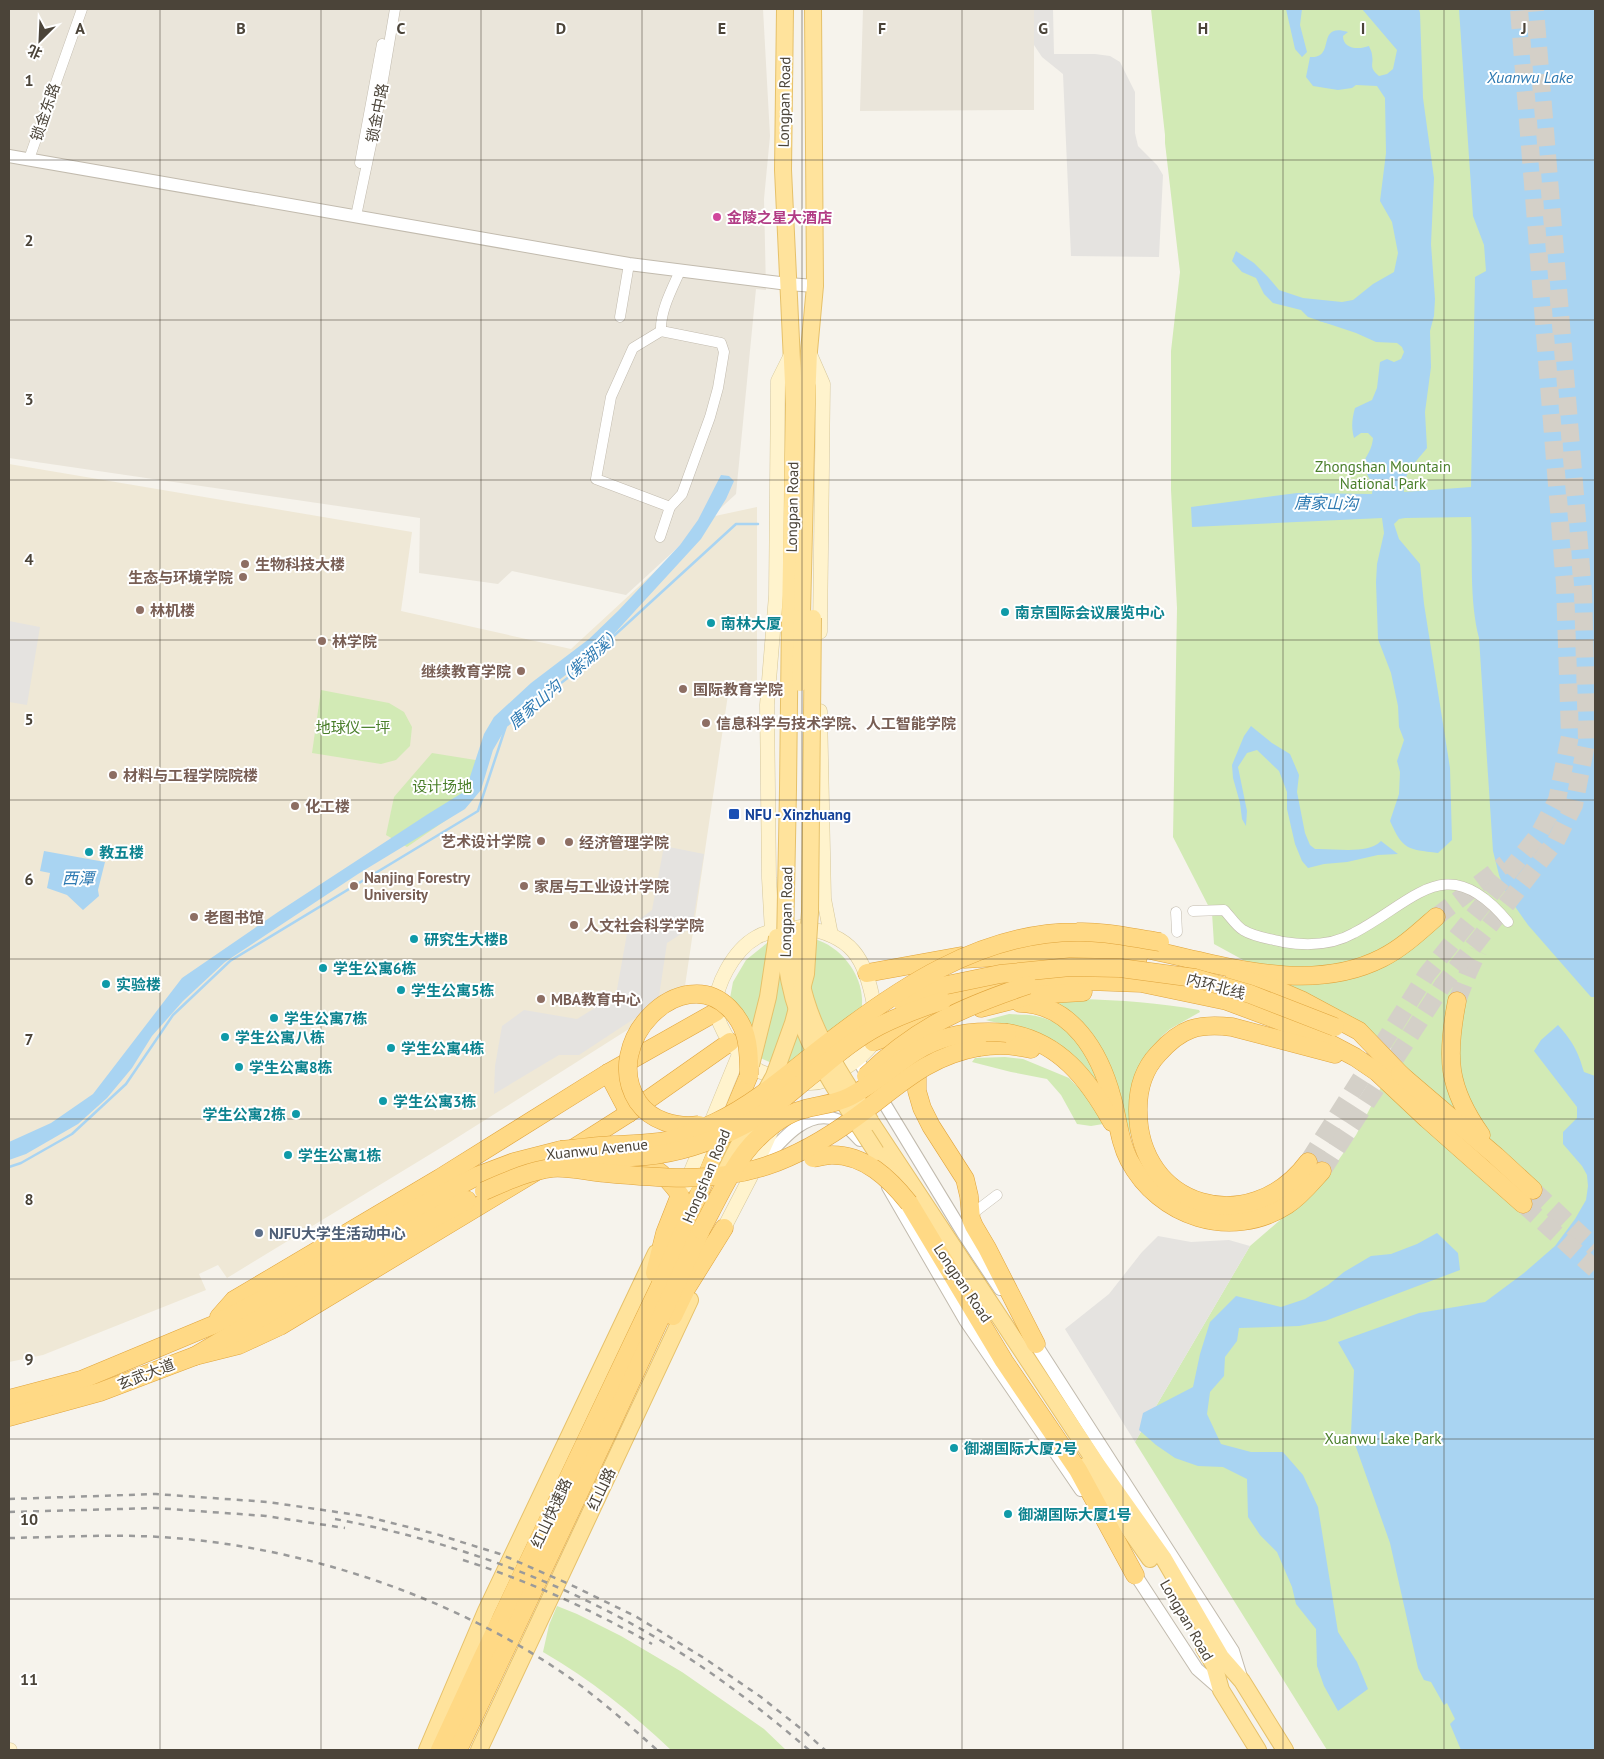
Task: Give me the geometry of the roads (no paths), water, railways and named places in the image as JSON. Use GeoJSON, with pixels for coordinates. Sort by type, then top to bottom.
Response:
{"type":"FeatureCollection","features":[{"type":"Feature","properties":{"kind":"highway"},"geometry":{"type":"LineString","coordinates":[[867,973],[1063,941],[1095,940],[1249,970],[1295,976],[1314,976],[1348,970],[1382,958],[1410,940],[1436,917]]}},
{"type":"Feature","properties":{"kind":"highway"},"geometry":{"type":"LineString","coordinates":[[846,1029],[899,993],[967,955],[1021,938],[1042,934],[1078,932],[1113,934],[1160,942],[1209,954],[1249,970]]}},
{"type":"Feature","properties":{"kind":"highway"},"geometry":{"type":"LineString","coordinates":[[938,960],[1064,953],[1100,955],[1138,958],[1236,977],[1273,988],[1301,1000],[1359,1031],[1408,1082]]}},
{"type":"Feature","properties":{"kind":"highway","name":"内环北线"},"geometry":{"type":"LineString","coordinates":[[846,1029],[892,1005],[942,986],[1000,974],[1070,967],[1120,968],[1195,978],[1250,994],[1335,1027],[1361,1041],[1496,1156],[1528,1197],[1427,1119],[1377,1072],[1356,1057],[1304,1030],[1227,1000],[1141,984],[1052,981],[1028,985]]}},
{"type":"Feature","properties":{"kind":"highway"},"geometry":{"type":"LineString","coordinates":[[873,1042],[946,1016],[980,1001],[1028,985]]}},
{"type":"Feature","properties":{"kind":"highway","name":"Xuanwu Avenue"},"geometry":{"type":"LineString","coordinates":[[554,1164],[655,1154],[677,1150],[710,1140],[742,1127],[764,1113],[852,1044],[879,1026],[918,1008],[942,1001],[986,990],[1028,985]]}},
{"type":"Feature","properties":{"kind":"highway"},"geometry":{"type":"LineString","coordinates":[[1036,1344],[974,1226],[971,1219],[965,1179],[931,1126],[919,1100],[918,1065],[927,1034],[932,1024],[946,1016],[1004,1003],[1033,994],[1078,992],[1159,996],[1223,1010],[1290,1032],[1333,1053],[1354,1066],[1427,1119]]}},
{"type":"Feature","properties":{"kind":"highway"},"geometry":{"type":"LineString","coordinates":[[716,1122],[679,1125],[658,1119],[645,1112],[636,1098],[628,1078],[628,1055],[638,1032],[657,1008],[671,1000],[689,995],[712,997],[723,1002],[736,1016],[745,1032],[748,1048],[749,1075]]}},
{"type":"Feature","properties":{"kind":"highway"},"geometry":{"type":"LineString","coordinates":[[1458,1001],[1450,1043],[1453,1076],[1458,1094],[1468,1116],[1496,1156]]}},
{"type":"Feature","properties":{"kind":"highway"},"geometry":{"type":"LineString","coordinates":[[1004,1003],[1032,1003],[1040,1006],[1062,1017],[1082,1035],[1099,1060],[1106,1076],[1113,1099],[1120,1138]]}},
{"type":"Feature","properties":{"kind":"highway"},"geometry":{"type":"LineString","coordinates":[[213,1325],[234,1300],[448,1173],[608,1073],[716,1012]]}},
{"type":"Feature","properties":{"kind":"highway"},"geometry":{"type":"LineString","coordinates":[[849,1098],[859,1082],[885,1058],[916,1034],[946,1016]]}},
{"type":"Feature","properties":{"kind":"highway"},"geometry":{"type":"LineString","coordinates":[[760,1170],[832,1134],[911,1074],[935,1060],[974,1048],[995,1044],[1020,1035],[1042,1043],[1058,1053],[1093,1090],[1141,1180],[1159,1197],[1182,1212],[1207,1221],[1236,1222],[1269,1215],[1287,1205],[1301,1194],[1315,1166],[1300,1173],[1270,1196],[1256,1202],[1230,1207],[1204,1203],[1191,1198],[1167,1183],[1147,1158],[1138,1124],[1138,1100],[1142,1077],[1154,1058],[1170,1040],[1187,1030],[1200,1027],[1217,1025],[1232,1027],[1333,1053]]}},
{"type":"Feature","properties":{"kind":"highway","name":"Xuanwu Avenue"},"geometry":{"type":"LineString","coordinates":[[267,1306],[406,1214],[494,1168],[561,1150],[588,1146],[650,1143],[671,1139],[716,1122],[740,1110],[846,1029]]}},
{"type":"Feature","properties":{"kind":"highway"},"geometry":{"type":"LineString","coordinates":[[849,1098],[916,1051],[930,1044],[970,1032],[991,1031],[1009,1039]]}},
{"type":"Feature","properties":{"kind":"highway"},"geometry":{"type":"LineString","coordinates":[[195,1356],[240,1345],[280,1326],[554,1164],[629,1113],[735,1047]]}},
{"type":"Feature","properties":{"kind":"highway"},"geometry":{"type":"LineString","coordinates":[[608,1073],[629,1113]]}},
{"type":"Feature","properties":{"kind":"highway","name":"Hongshan Road"},"geometry":{"type":"LineString","coordinates":[[669,1282],[749,1075]]}},
{"type":"Feature","properties":{"kind":"highway","name":"Hongshan Road"},"geometry":{"type":"LineString","coordinates":[[669,1282],[701,1230],[741,1156],[764,1132],[793,1113],[849,1098]]}},
{"type":"Feature","properties":{"kind":"highway"},"geometry":{"type":"LineString","coordinates":[[554,1164],[648,1177],[694,1178],[760,1170],[832,1155],[855,1159],[865,1163],[891,1181],[908,1202],[1004,1361],[1078,1470],[1135,1575]]}},
{"type":"Feature","properties":{"kind":"highway"},"geometry":{"type":"LineString","coordinates":[[267,1306],[484,1191],[517,1177],[554,1164],[604,1156],[630,1158],[656,1168],[671,1182],[680,1195],[665,1233],[658,1265],[604,1420]]}},
{"type":"Feature","properties":{"kind":"highway"},"geometry":{"type":"LineString","coordinates":[[604,1420],[654,1356],[686,1289],[724,1228]]}},
{"type":"Feature","properties":{"kind":"highway","name":"红山快速路"},"geometry":{"type":"LineString","coordinates":[[458,1750],[604,1420],[669,1282]]}},
{"type":"Feature","properties":{"kind":"highway","name":"玄武大道"},"geometry":{"type":"LineString","coordinates":[[9,1399],[80,1380],[213,1325],[267,1306]]}},
{"type":"Feature","properties":{"kind":"highway","name":"玄武大道"},"geometry":{"type":"LineString","coordinates":[[9,1417],[100,1392],[195,1356],[267,1306]]}},
{"type":"Feature","properties":{"kind":"highway","name":"红山快速路"},"geometry":{"type":"LineString","coordinates":[[440,1750],[482,1659],[604,1420]]}},
{"type":"Feature","properties":{"kind":"main road","name":"Longpan Road"},"geometry":{"type":"LineString","coordinates":[[785,9],[783,170],[792,353],[800,392]]}},
{"type":"Feature","properties":{"kind":"main road","name":"Longpan Road"},"geometry":{"type":"LineString","coordinates":[[813,9],[814,286],[809,351],[800,392],[785,945],[790,989],[800,1022],[811,1047],[876,1152],[1217,1661],[1242,1681],[1285,1750]]}},
{"type":"Feature","properties":{"kind":"main road"},"geometry":{"type":"LineString","coordinates":[[809,351],[823,384],[820,726],[824,899],[832,935]]}},
{"type":"Feature","properties":{"kind":"main road"},"geometry":{"type":"LineString","coordinates":[[772,932],[769,878],[767,704],[776,595],[778,381],[792,353]]}},
{"type":"Feature","properties":{"kind":"main road"},"geometry":{"type":"LineString","coordinates":[[749,1075],[768,997],[782,890],[783,618],[776,595]]}},
{"type":"Feature","properties":{"kind":"main road"},"geometry":{"type":"LineString","coordinates":[[701,1230],[717,1186],[774,1076],[793,1023],[806,974],[810,912],[813,618],[820,602]]}},
{"type":"Feature","properties":{"kind":"main road"},"geometry":{"type":"LineString","coordinates":[[801,927],[832,935],[853,951],[867,973],[877,1019],[873,1042],[858,1060],[827,1080],[810,1084],[760,1071],[735,1047],[722,1029],[716,1012],[719,986],[733,959],[746,944],[759,935],[801,927]]}},
{"type":"Feature","properties":{"kind":"main road"},"geometry":{"type":"LineString","coordinates":[[680,1195],[735,1047]]}},
{"type":"Feature","properties":{"kind":"main road"},"geometry":{"type":"LineString","coordinates":[[724,1228],[760,1170],[793,1081]]}},
{"type":"Feature","properties":{"kind":"main road","name":"红山路"},"geometry":{"type":"LineString","coordinates":[[479,1750],[724,1228]]}},
{"type":"Feature","properties":{"kind":"main road"},"geometry":{"type":"LineString","coordinates":[[427,1750],[486,1611],[665,1233]]}},
{"type":"Feature","properties":{"kind":"main road","name":"Longpan Road"},"geometry":{"type":"LineString","coordinates":[[1217,1661],[1221,1690],[1258,1750]]}},
{"type":"Feature","properties":{"kind":"street","name":"锁金东路"},"geometry":{"type":"LineString","coordinates":[[29,159],[82,9]]}},
{"type":"Feature","properties":{"kind":"street","name":"锁金中路"},"geometry":{"type":"LineString","coordinates":[[353,216],[389,9]]}},
{"type":"Feature","properties":{"kind":"street","name":"锁金中路"},"geometry":{"type":"LineString","coordinates":[[353,216],[376,121],[395,9]]}},
{"type":"Feature","properties":{"kind":"street"},"geometry":{"type":"LineString","coordinates":[[9,156],[629,264],[814,286]]}},
{"type":"Feature","properties":{"kind":"street"},"geometry":{"type":"LineString","coordinates":[[620,317],[629,264]]}},
{"type":"Feature","properties":{"kind":"street"},"geometry":{"type":"LineString","coordinates":[[661,331],[661,322],[680,271]]}},
{"type":"Feature","properties":{"kind":"street"},"geometry":{"type":"LineString","coordinates":[[660,537],[670,507],[682,494],[710,417],[718,388],[724,352],[721,343],[661,331],[633,348],[611,397],[596,479],[670,507]]}},
{"type":"Feature","properties":{"kind":"street"},"geometry":{"type":"LineString","coordinates":[[1193,911],[1224,910],[1242,930],[1267,939],[1298,944],[1318,944],[1353,934],[1413,895],[1434,887],[1452,884],[1464,886],[1494,905],[1508,922]]}},
{"type":"Feature","properties":{"kind":"street"},"geometry":{"type":"LineString","coordinates":[[1176,912],[1177,932]]}},
{"type":"Feature","properties":{"kind":"street","name":"Longpan Road"},"geometry":{"type":"LineString","coordinates":[[858,1060],[963,1233],[1233,1651],[1242,1681]]}},
{"type":"Feature","properties":{"kind":"street","name":"Longpan Road"},"geometry":{"type":"LineString","coordinates":[[827,1080],[965,1320],[1078,1485],[1197,1669],[1221,1690]]}},
{"type":"Feature","properties":{"kind":"street"},"geometry":{"type":"LineString","coordinates":[[760,1170],[783,1139],[794,1128],[822,1117],[835,1119],[846,1126],[860,1140]]}},
{"type":"Feature","properties":{"kind":"street"},"geometry":{"type":"LineString","coordinates":[[976,1211],[997,1195]]}},
{"type":"Feature","properties":{"kind":"water"},"geometry":{"type":"Polygon","coordinates":[[[1286,9],[1302,9],[1300,25],[1307,52],[1302,57],[1295,49],[1286,9]]]}},
{"type":"Feature","properties":{"kind":"water","name":"Xuanwu Lake"},"geometry":{"type":"Polygon","coordinates":[[[1362,9],[1419,9],[1420,13],[1423,98],[1434,178],[1431,244],[1435,299],[1434,316],[1430,331],[1431,367],[1425,412],[1427,448],[1407,474],[1404,492],[1471,487],[1475,277],[1486,271],[1484,245],[1473,216],[1459,9],[1595,9],[1595,997],[1591,997],[1528,925],[1507,895],[1499,875],[1493,851],[1479,638],[1473,593],[1471,517],[1405,518],[1399,519],[1394,524],[1399,539],[1420,564],[1424,604],[1450,768],[1452,840],[1438,853],[1413,849],[1407,846],[1399,838],[1390,821],[1399,794],[1400,772],[1397,761],[1404,740],[1399,727],[1398,706],[1391,673],[1378,639],[1376,582],[1377,564],[1384,533],[1382,518],[1192,527],[1191,507],[1297,493],[1372,494],[1373,484],[1367,475],[1364,464],[1373,438],[1368,433],[1361,433],[1354,438],[1353,416],[1355,408],[1372,400],[1377,388],[1380,362],[1387,359],[1394,362],[1401,359],[1404,352],[1402,347],[1397,343],[1376,342],[1356,333],[1308,317],[1301,310],[1273,303],[1264,294],[1256,278],[1242,272],[1232,261],[1236,251],[1254,263],[1279,290],[1303,298],[1342,302],[1353,300],[1373,284],[1394,272],[1398,253],[1392,222],[1380,201],[1386,153],[1385,98],[1377,86],[1356,85],[1352,88],[1338,90],[1313,86],[1306,77],[1310,57],[1322,53],[1329,34],[1339,30],[1348,32],[1343,36],[1348,46],[1360,48],[1369,46],[1372,54],[1372,68],[1379,76],[1387,74],[1393,69],[1397,50],[1362,9]]]}},
{"type":"Feature","properties":{"kind":"water"},"geometry":{"type":"Polygon","coordinates":[[[721,475],[729,476],[734,481],[726,499],[701,539],[601,648],[511,719],[493,750],[481,790],[465,809],[358,874],[225,962],[183,1001],[152,1036],[132,1068],[107,1098],[78,1124],[26,1154],[9,1160],[9,1142],[51,1123],[93,1094],[182,978],[278,912],[462,793],[467,786],[484,734],[494,717],[531,683],[589,639],[680,545],[698,520],[721,475]]]}},
{"type":"Feature","properties":{"kind":"water"},"geometry":{"type":"Polygon","coordinates":[[[1251,726],[1272,743],[1290,754],[1299,775],[1297,792],[1305,833],[1310,845],[1315,849],[1350,850],[1368,848],[1381,841],[1398,854],[1378,855],[1308,868],[1302,861],[1295,844],[1287,809],[1287,792],[1279,771],[1257,750],[1247,753],[1238,767],[1247,811],[1246,826],[1242,819],[1232,765],[1244,736],[1251,726]]]}},
{"type":"Feature","properties":{"kind":"water","name":"西潭"},"geometry":{"type":"Polygon","coordinates":[[[44,851],[105,862],[98,890],[99,896],[83,910],[67,895],[47,888],[50,873],[40,871],[44,851]]]}},
{"type":"Feature","properties":{"kind":"water"},"geometry":{"type":"Polygon","coordinates":[[[1558,1025],[1574,1047],[1584,1072],[1595,1076],[1595,1750],[1461,1750],[1450,1724],[1455,1719],[1447,1703],[1444,1705],[1431,1682],[1424,1680],[1418,1668],[1390,1543],[1351,1433],[1354,1370],[1338,1342],[1419,1313],[1485,1302],[1524,1273],[1555,1246],[1575,1219],[1586,1200],[1587,1175],[1582,1166],[1563,1144],[1563,1132],[1577,1118],[1577,1107],[1534,1051],[1541,1040],[1558,1025]]]}},
{"type":"Feature","properties":{"kind":"water"},"geometry":{"type":"Polygon","coordinates":[[[1437,1233],[1458,1253],[1460,1270],[1325,1321],[1299,1326],[1239,1328],[1237,1341],[1225,1357],[1224,1376],[1210,1392],[1207,1414],[1221,1444],[1251,1452],[1283,1452],[1303,1475],[1318,1507],[1338,1632],[1357,1662],[1368,1689],[1338,1711],[1324,1686],[1317,1666],[1316,1629],[1296,1604],[1292,1587],[1277,1552],[1260,1535],[1248,1517],[1247,1479],[1223,1467],[1198,1466],[1175,1458],[1139,1430],[1143,1413],[1193,1387],[1200,1354],[1210,1322],[1236,1296],[1281,1307],[1305,1299],[1371,1256],[1391,1254],[1417,1244],[1437,1233]]]}},
{"type":"Feature","properties":{"kind":"waterway"},"geometry":{"type":"LineString","coordinates":[[1320,320],[1332,323]]}},
{"type":"Feature","properties":{"kind":"waterway","name":"唐家山沟（紫湖溪）"},"geometry":{"type":"LineString","coordinates":[[9,1167],[21,1163],[72,1134],[126,1084],[173,1015],[230,961],[478,811],[506,726],[570,676],[736,524],[758,524]]}},
{"type":"Feature","properties":{"kind":"tunnel"},"geometry":{"type":"LineString","coordinates":[[1308,1162],[1427,974],[1539,834],[1557,800],[1570,736],[1565,585],[1519,9]]}},
{"type":"Feature","properties":{"kind":"tunnel"},"geometry":{"type":"LineString","coordinates":[[1322,1171],[1443,985],[1556,841],[1574,805],[1587,739],[1583,592],[1535,9]]}},
{"type":"Feature","properties":{"kind":"tunnel"},"geometry":{"type":"LineString","coordinates":[[1436,917],[1505,864]]}},
{"type":"Feature","properties":{"kind":"tunnel"},"geometry":{"type":"LineString","coordinates":[[1457,1001],[1478,951]]}},
{"type":"Feature","properties":{"kind":"tunnel"},"geometry":{"type":"LineString","coordinates":[[1533,1190],[1595,1248]]}},
{"type":"Feature","properties":{"kind":"tunnel"},"geometry":{"type":"LineString","coordinates":[[1523,1204],[1595,1269]]}},
{"type":"Feature","properties":{"kind":"railway"},"geometry":{"type":"LineString","coordinates":[[9,1499],[156,1494],[268,1502],[364,1516],[436,1534],[500,1554],[569,1584],[635,1616],[704,1658],[761,1697],[825,1750]]}},
{"type":"Feature","properties":{"kind":"railway"},"geometry":{"type":"LineString","coordinates":[[9,1512],[156,1508],[266,1516],[345,1528]]}},
{"type":"Feature","properties":{"kind":"railway"},"geometry":{"type":"LineString","coordinates":[[335,1519],[424,1539],[467,1553],[510,1568],[593,1604],[634,1625],[708,1671],[760,1709],[809,1750]]}},
{"type":"Feature","properties":{"kind":"railway"},"geometry":{"type":"LineString","coordinates":[[9,1538],[120,1536],[186,1539],[287,1555],[387,1584],[482,1626],[527,1650],[593,1695],[657,1750]]}},
{"type":"Feature","properties":{"kind":"railway"},"geometry":{"type":"LineString","coordinates":[[463,1560],[512,1577],[560,1597],[652,1644]]}},
{"type":"Feature","properties":{"kind":"place","name":"金陵之星大酒店"},"geometry":{"type":"Point","coordinates":[717,217]}},
{"type":"Feature","properties":{"kind":"place","name":"生物科技大楼"},"geometry":{"type":"Point","coordinates":[245,564]}},
{"type":"Feature","properties":{"kind":"place","name":"生态与环境学院"},"geometry":{"type":"Point","coordinates":[243,577]}},
{"type":"Feature","properties":{"kind":"place","name":"林机楼"},"geometry":{"type":"Point","coordinates":[140,610]}},
{"type":"Feature","properties":{"kind":"place","name":"南京国际会议展览中心"},"geometry":{"type":"Point","coordinates":[1005,612]}},
{"type":"Feature","properties":{"kind":"place","name":"南林大厦"},"geometry":{"type":"Point","coordinates":[711,623]}},
{"type":"Feature","properties":{"kind":"place","name":"林学院"},"geometry":{"type":"Point","coordinates":[322,641]}},
{"type":"Feature","properties":{"kind":"place","name":"继续教育学院"},"geometry":{"type":"Point","coordinates":[521,671]}},
{"type":"Feature","properties":{"kind":"place","name":"国际教育学院"},"geometry":{"type":"Point","coordinates":[683,689]}},
{"type":"Feature","properties":{"kind":"place","name":"信息科学与技术学院、人工智能学院"},"geometry":{"type":"Point","coordinates":[706,723]}},
{"type":"Feature","properties":{"kind":"place","name":"材料与工程学院院楼"},"geometry":{"type":"Point","coordinates":[113,775]}},
{"type":"Feature","properties":{"kind":"place","name":"化工楼"},"geometry":{"type":"Point","coordinates":[295,806]}},
{"type":"Feature","properties":{"kind":"place","name":"NFU - Xinzhuang"},"geometry":{"type":"Point","coordinates":[734,814]}},
{"type":"Feature","properties":{"kind":"place","name":"艺术设计学院"},"geometry":{"type":"Point","coordinates":[541,841]}},
{"type":"Feature","properties":{"kind":"place","name":"经济管理学院"},"geometry":{"type":"Point","coordinates":[569,842]}},
{"type":"Feature","properties":{"kind":"place","name":"教五楼"},"geometry":{"type":"Point","coordinates":[89,852]}},
{"type":"Feature","properties":{"kind":"place","name":"Nanjing Forestry University"},"geometry":{"type":"Point","coordinates":[354,886]}},
{"type":"Feature","properties":{"kind":"place","name":"家居与工业设计学院"},"geometry":{"type":"Point","coordinates":[524,886]}},
{"type":"Feature","properties":{"kind":"place","name":"老图书馆"},"geometry":{"type":"Point","coordinates":[194,917]}},
{"type":"Feature","properties":{"kind":"place","name":"人文社会科学学院"},"geometry":{"type":"Point","coordinates":[574,925]}},
{"type":"Feature","properties":{"kind":"place","name":"研究生大楼B"},"geometry":{"type":"Point","coordinates":[414,939]}},
{"type":"Feature","properties":{"kind":"place","name":"学生公寓6栋"},"geometry":{"type":"Point","coordinates":[323,968]}},
{"type":"Feature","properties":{"kind":"place","name":"实验楼"},"geometry":{"type":"Point","coordinates":[106,984]}},
{"type":"Feature","properties":{"kind":"place","name":"学生公寓5栋"},"geometry":{"type":"Point","coordinates":[401,990]}},
{"type":"Feature","properties":{"kind":"place","name":"MBA教育中心"},"geometry":{"type":"Point","coordinates":[541,999]}},
{"type":"Feature","properties":{"kind":"place","name":"学生公寓7栋"},"geometry":{"type":"Point","coordinates":[274,1018]}},
{"type":"Feature","properties":{"kind":"place","name":"学生公寓八栋"},"geometry":{"type":"Point","coordinates":[225,1037]}},
{"type":"Feature","properties":{"kind":"place","name":"学生公寓4栋"},"geometry":{"type":"Point","coordinates":[391,1048]}},
{"type":"Feature","properties":{"kind":"place","name":"学生公寓8栋"},"geometry":{"type":"Point","coordinates":[239,1067]}},
{"type":"Feature","properties":{"kind":"place","name":"学生公寓3栋"},"geometry":{"type":"Point","coordinates":[383,1101]}},
{"type":"Feature","properties":{"kind":"place","name":"学生公寓2栋"},"geometry":{"type":"Point","coordinates":[296,1114]}},
{"type":"Feature","properties":{"kind":"place","name":"学生公寓1栋"},"geometry":{"type":"Point","coordinates":[288,1155]}},
{"type":"Feature","properties":{"kind":"place","name":"NJFU大学生活动中心"},"geometry":{"type":"Point","coordinates":[259,1233]}},
{"type":"Feature","properties":{"kind":"place","name":"御湖国际大厦2号"},"geometry":{"type":"Point","coordinates":[954,1448]}},
{"type":"Feature","properties":{"kind":"place","name":"御湖国际大厦1号"},"geometry":{"type":"Point","coordinates":[1008,1514]}},
{"type":"Feature","properties":{"kind":"park label","name":"Zhongshan Mountain National Park"},"geometry":{"type":"Point","coordinates":[1383,474]}},
{"type":"Feature","properties":{"kind":"park label","name":"地球仪一坪"},"geometry":{"type":"Point","coordinates":[353,727]}},
{"type":"Feature","properties":{"kind":"park label","name":"设计场地"},"geometry":{"type":"Point","coordinates":[442,786]}},
{"type":"Feature","properties":{"kind":"park label","name":"Xuanwu Lake Park"},"geometry":{"type":"Point","coordinates":[1383,1438]}},
{"type":"Feature","properties":{"kind":"water label","name":"唐家山沟"},"geometry":{"type":"Point","coordinates":[1326,503]}}]}
